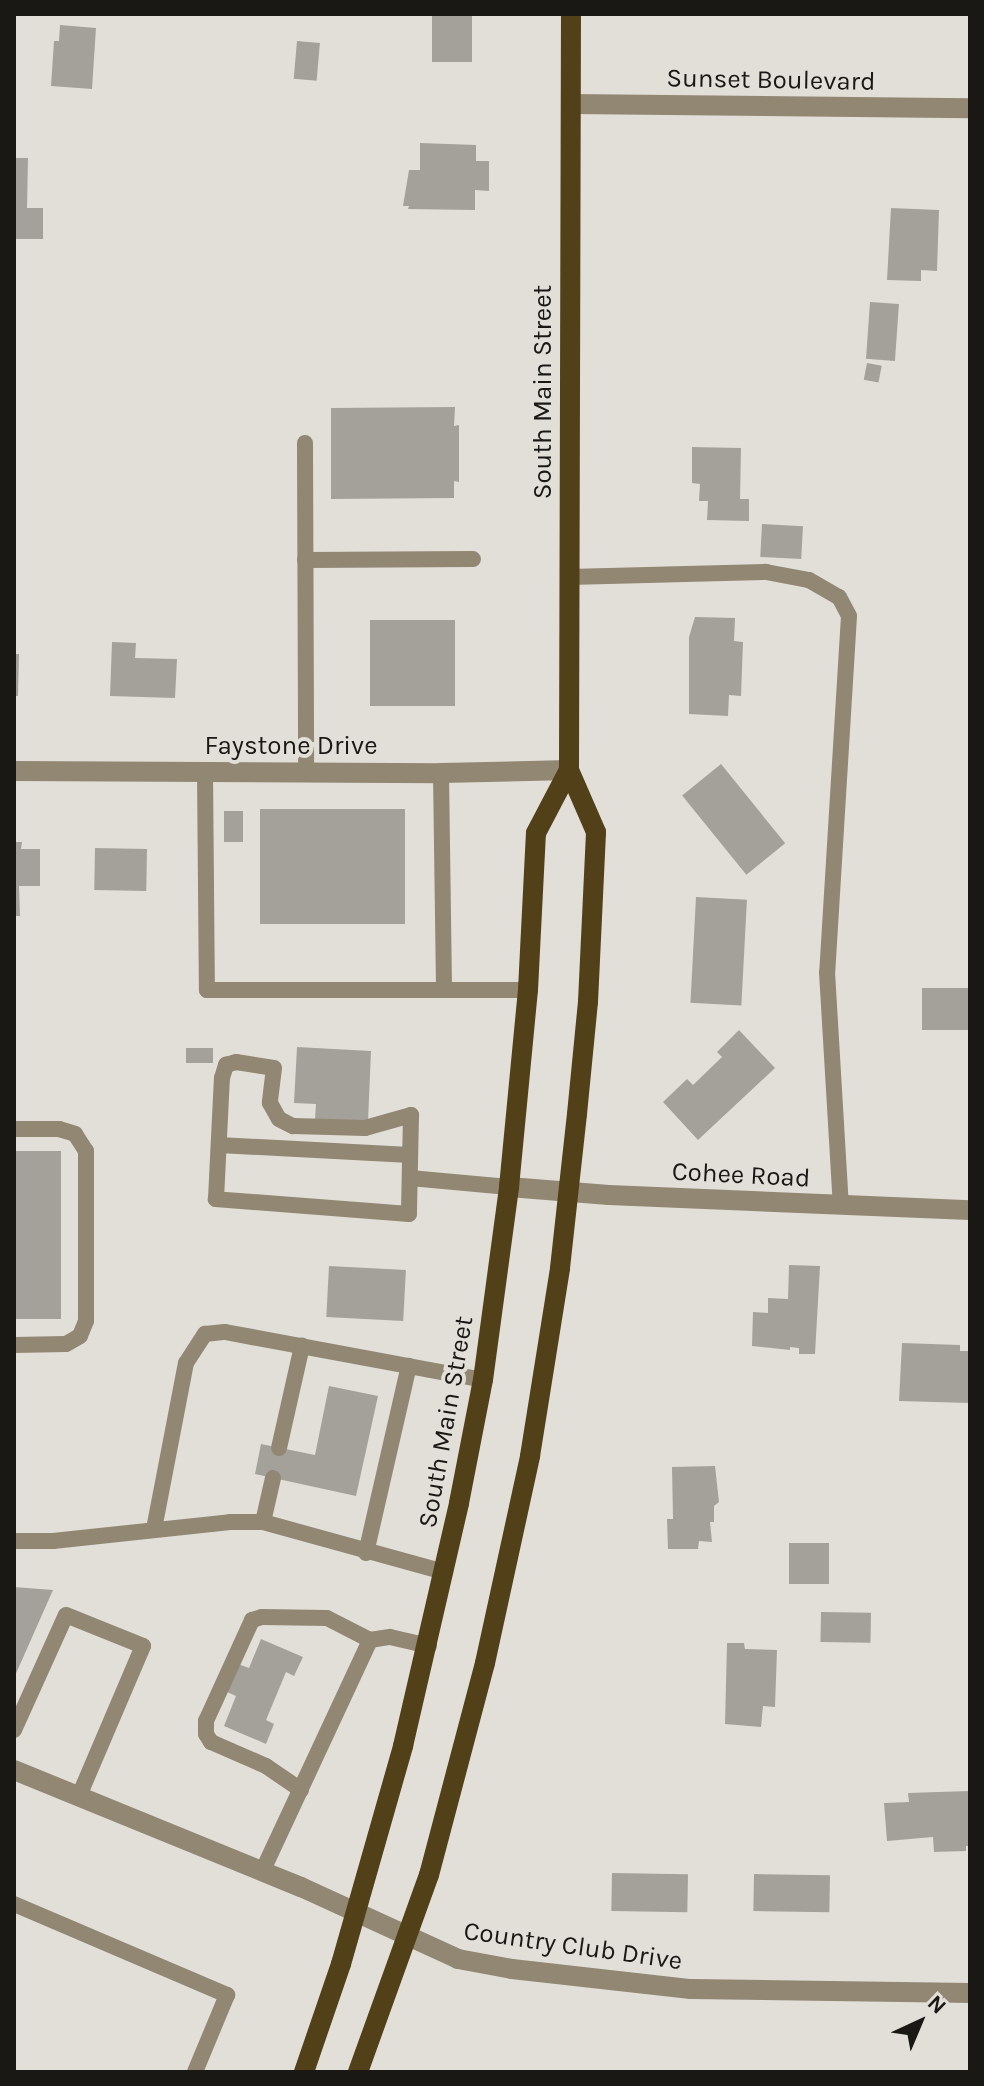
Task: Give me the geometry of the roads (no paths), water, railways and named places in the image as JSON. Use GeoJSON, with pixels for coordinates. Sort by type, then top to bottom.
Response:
{"type":"FeatureCollection","features":[{"type":"Feature","properties":{"kind":"main road","name":"South Main Street"},"geometry":{"type":"LineString","coordinates":[[358,2072],[429,1875],[458,1770],[522,1493],[557,1283],[588,1002],[596,832],[569,770],[571,14]]}},
{"type":"Feature","properties":{"kind":"main road","name":"South Main Street"},"geometry":{"type":"LineString","coordinates":[[304,2072],[356,1912],[429,1646],[445,1572],[483,1380],[509,1187],[528,990],[536,833],[569,770]]}},
{"type":"Feature","properties":{"kind":"street","name":"Sunset Boulevard"},"geometry":{"type":"LineString","coordinates":[[571,104],[970,108]]}},
{"type":"Feature","properties":{"kind":"street","name":"Faystone Drive"},"geometry":{"type":"LineString","coordinates":[[14,771],[441,773],[569,770]]}},
{"type":"Feature","properties":{"kind":"street","name":"Cohee Road"},"geometry":{"type":"LineString","coordinates":[[509,1187],[841,1206],[970,1210]]}},
{"type":"Feature","properties":{"kind":"street","name":"Country Club Drive"},"geometry":{"type":"LineString","coordinates":[[14,1770],[471,1961],[691,1989],[970,1993]]}},
{"type":"Feature","properties":{"kind":"lane"},"geometry":{"type":"LineString","coordinates":[[305,443],[306,773]]}},
{"type":"Feature","properties":{"kind":"lane"},"geometry":{"type":"LineString","coordinates":[[305,560],[473,559]]}},
{"type":"Feature","properties":{"kind":"lane"},"geometry":{"type":"LineString","coordinates":[[569,577],[766,572],[809,580],[839,597],[849,616],[827,972],[841,1206]]}},
{"type":"Feature","properties":{"kind":"lane"},"geometry":{"type":"LineString","coordinates":[[205,772],[207,990],[528,990]]}},
{"type":"Feature","properties":{"kind":"lane"},"geometry":{"type":"LineString","coordinates":[[441,773],[444,989]]}},
{"type":"Feature","properties":{"kind":"lane"},"geometry":{"type":"LineString","coordinates":[[236,1062],[274,1068],[270,1103],[279,1119],[293,1126],[365,1128],[411,1115],[409,1214],[216,1199],[219,1145],[222,1078],[226,1065],[236,1062]]}},
{"type":"Feature","properties":{"kind":"lane"},"geometry":{"type":"LineString","coordinates":[[14,1129],[59,1129],[75,1134],[86,1151],[86,1321],[80,1336],[66,1344],[14,1345]]}},
{"type":"Feature","properties":{"kind":"lane"},"geometry":{"type":"LineString","coordinates":[[219,1145],[410,1155]]}},
{"type":"Feature","properties":{"kind":"lane"},"geometry":{"type":"LineString","coordinates":[[410,1178],[509,1187]]}},
{"type":"Feature","properties":{"kind":"lane"},"geometry":{"type":"LineString","coordinates":[[154,1529],[186,1363],[205,1334],[225,1332],[483,1380]]}},
{"type":"Feature","properties":{"kind":"lane"},"geometry":{"type":"LineString","coordinates":[[279,1448],[302,1346]]}},
{"type":"Feature","properties":{"kind":"lane"},"geometry":{"type":"LineString","coordinates":[[366,1553],[409,1366]]}},
{"type":"Feature","properties":{"kind":"lane"},"geometry":{"type":"LineString","coordinates":[[263,1522],[273,1478]]}},
{"type":"Feature","properties":{"kind":"lane"},"geometry":{"type":"LineString","coordinates":[[14,1541],[53,1541],[154,1529],[263,1522],[366,1553],[445,1572]]}},
{"type":"Feature","properties":{"kind":"lane"},"geometry":{"type":"LineString","coordinates":[[14,1730],[66,1615],[143,1646],[79,1796]]}},
{"type":"Feature","properties":{"kind":"lane"},"geometry":{"type":"LineString","coordinates":[[301,1790],[266,1766],[211,1742],[206,1734],[206,1721],[252,1620],[262,1617],[327,1618],[370,1640],[390,1637],[429,1646]]}},
{"type":"Feature","properties":{"kind":"lane"},"geometry":{"type":"LineString","coordinates":[[262,1872],[370,1640]]}},
{"type":"Feature","properties":{"kind":"lane"},"geometry":{"type":"LineString","coordinates":[[14,1904],[227,1995],[195,2072]]}}]}
